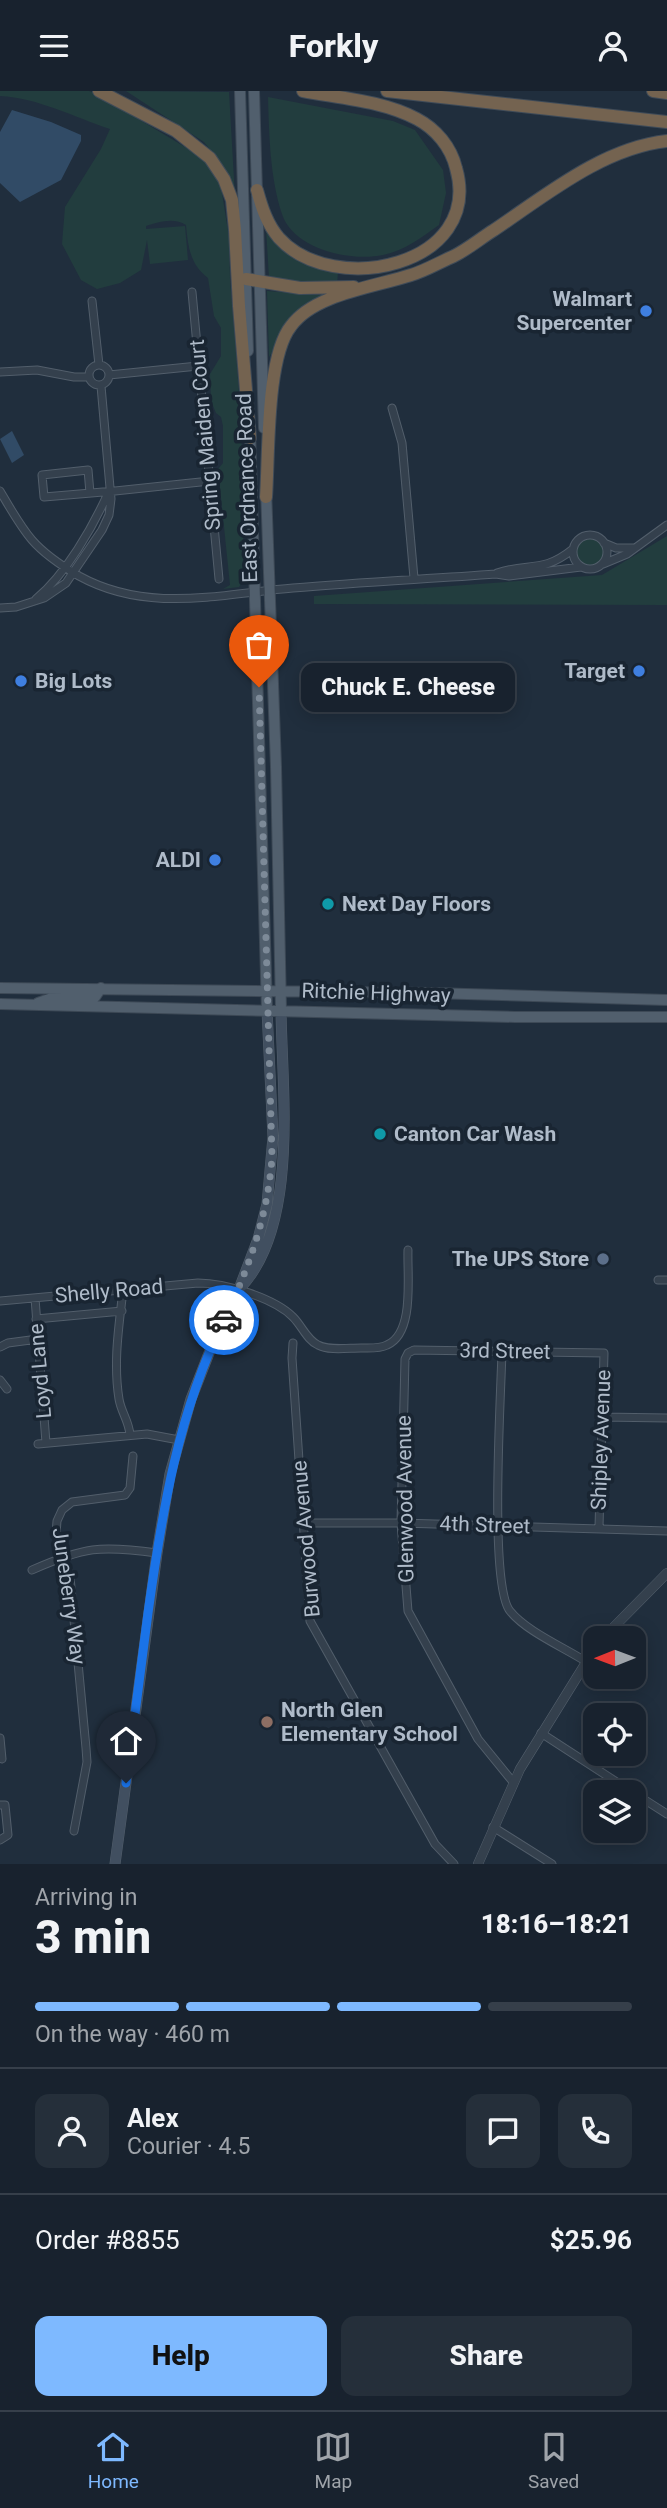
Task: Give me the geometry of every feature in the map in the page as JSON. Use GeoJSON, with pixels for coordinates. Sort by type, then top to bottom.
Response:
{"type":"FeatureCollection","features":[{"type":"Feature","properties":{"kind":"highway"},"geometry":{"type":"LineString","coordinates":[[99,91],[176,131],[210,158],[225,179],[232,200],[236,230],[239,306],[250,438]]}},
{"type":"Feature","properties":{"kind":"highway"},"geometry":{"type":"LineString","coordinates":[[257,190],[267,221],[286,245],[309,259],[336,266],[374,267],[408,261],[428,249],[450,224],[459,197],[458,172],[450,151],[433,130],[397,110],[303,91]]}},
{"type":"Feature","properties":{"kind":"highway"},"geometry":{"type":"LineString","coordinates":[[387,91],[667,122]]}},
{"type":"Feature","properties":{"kind":"highway"},"geometry":{"type":"LineString","coordinates":[[653,91],[667,93]]}},
{"type":"Feature","properties":{"kind":"highway"},"geometry":{"type":"LineString","coordinates":[[266,497],[274,369],[280,344],[289,327],[310,308],[414,274],[458,254],[601,162],[652,143],[667,141]]}},
{"type":"Feature","properties":{"kind":"highway"},"geometry":{"type":"LineString","coordinates":[[246,279],[300,288],[369,287]]}},
{"type":"Feature","properties":{"kind":"main road","name":"East Ordnance Road"},"geometry":{"type":"LineString","coordinates":[[240,91],[267,1010]]}},
{"type":"Feature","properties":{"kind":"main road","name":"East Ordnance Road"},"geometry":{"type":"LineString","coordinates":[[254,91],[281,1010]]}},
{"type":"Feature","properties":{"kind":"main road","name":"Ritchie Highway"},"geometry":{"type":"LineString","coordinates":[[0,988],[667,1000]]}},
{"type":"Feature","properties":{"kind":"main road"},"geometry":{"type":"LineString","coordinates":[[32,1005],[52,998],[95,997],[101,988]]}},
{"type":"Feature","properties":{"kind":"main road","name":"Ritchie Highway"},"geometry":{"type":"LineString","coordinates":[[0,1004],[515,1017],[667,1017]]}},
{"type":"Feature","properties":{"kind":"main road"},"geometry":{"type":"LineString","coordinates":[[115,1864],[170,1474],[200,1373],[239,1289],[258,1239],[267,1204],[273,1137],[267,1010]]}},
{"type":"Feature","properties":{"kind":"main road"},"geometry":{"type":"LineString","coordinates":[[239,1289],[254,1273],[269,1241],[281,1182],[281,1010]]}},
{"type":"Feature","properties":{"kind":"street","name":"Spring Maiden Court"},"geometry":{"type":"LineString","coordinates":[[192,292],[219,579]]}},
{"type":"Feature","properties":{"kind":"street"},"geometry":{"type":"LineString","coordinates":[[92,301],[99,365]]}},
{"type":"Feature","properties":{"kind":"street"},"geometry":{"type":"LineString","coordinates":[[99,365],[107,369],[109,375],[108,381],[101,386]]}},
{"type":"Feature","properties":{"kind":"street"},"geometry":{"type":"LineString","coordinates":[[99,365],[90,370],[89,377],[92,383],[101,386]]}},
{"type":"Feature","properties":{"kind":"street"},"geometry":{"type":"LineString","coordinates":[[109,375],[198,366]]}},
{"type":"Feature","properties":{"kind":"street"},"geometry":{"type":"LineString","coordinates":[[0,372],[37,370],[89,377]]}},
{"type":"Feature","properties":{"kind":"street"},"geometry":{"type":"LineString","coordinates":[[0,608],[16,607],[53,594],[66,583],[109,515],[110,491],[101,386]]}},
{"type":"Feature","properties":{"kind":"street"},"geometry":{"type":"LineString","coordinates":[[393,408],[402,443],[414,578]]}},
{"type":"Feature","properties":{"kind":"street"},"geometry":{"type":"LineString","coordinates":[[90,493],[88,470],[42,475],[44,496],[90,493],[210,481]]}},
{"type":"Feature","properties":{"kind":"street"},"geometry":{"type":"LineString","coordinates":[[0,491],[32,541],[64,568],[108,590],[152,599],[193,599],[414,578],[496,574],[509,576],[581,567],[592,570],[627,554],[667,525]]}},
{"type":"Feature","properties":{"kind":"street"},"geometry":{"type":"LineString","coordinates":[[33,601],[64,568],[110,491]]}},
{"type":"Feature","properties":{"kind":"street"},"geometry":{"type":"LineString","coordinates":[[581,567],[574,560],[573,549],[576,542],[584,536],[598,537],[604,543],[617,548],[634,548]]}},
{"type":"Feature","properties":{"kind":"street"},"geometry":{"type":"LineString","coordinates":[[603,564],[607,551],[604,543]]}},
{"type":"Feature","properties":{"kind":"street"},"geometry":{"type":"LineString","coordinates":[[496,574],[509,569],[551,564],[573,549]]}},
{"type":"Feature","properties":{"kind":"street","name":"Shelly Road"},"geometry":{"type":"LineString","coordinates":[[0,1301],[209,1283],[239,1289],[292,1316],[314,1344],[323,1348],[379,1348],[395,1340],[405,1324],[408,1250]]}},
{"type":"Feature","properties":{"kind":"street"},"geometry":{"type":"LineString","coordinates":[[658,1280],[667,1280]]}},
{"type":"Feature","properties":{"kind":"street"},"geometry":{"type":"LineString","coordinates":[[123,1290],[116,1340],[118,1396],[128,1420],[130,1435],[159,1434],[179,1440]]}},
{"type":"Feature","properties":{"kind":"street","name":"Loyd Lane"},"geometry":{"type":"LineString","coordinates":[[35,1298],[42,1444],[130,1435]]}},
{"type":"Feature","properties":{"kind":"street"},"geometry":{"type":"LineString","coordinates":[[36,1319],[122,1311]]}},
{"type":"Feature","properties":{"kind":"street"},"geometry":{"type":"LineString","coordinates":[[0,1347],[8,1343],[38,1339]]}},
{"type":"Feature","properties":{"kind":"street","name":"Burwood Avenue"},"geometry":{"type":"LineString","coordinates":[[293,1343],[291,1355],[310,1621],[434,1843],[454,1864]]}},
{"type":"Feature","properties":{"kind":"street","name":"3rd Street"},"geometry":{"type":"LineString","coordinates":[[408,1353],[414,1350],[604,1353]]}},
{"type":"Feature","properties":{"kind":"street"},"geometry":{"type":"LineString","coordinates":[[502,1351],[499,1571],[508,1608],[520,1621],[583,1660]]}},
{"type":"Feature","properties":{"kind":"street","name":"Glenwood Avenue"},"geometry":{"type":"LineString","coordinates":[[408,1353],[405,1359],[401,1523],[408,1611],[478,1739],[513,1782]]}},
{"type":"Feature","properties":{"kind":"street","name":"Shipley Avenue"},"geometry":{"type":"LineString","coordinates":[[599,1527],[604,1353]]}},
{"type":"Feature","properties":{"kind":"street"},"geometry":{"type":"LineString","coordinates":[[0,1380],[7,1389]]}},
{"type":"Feature","properties":{"kind":"street"},"geometry":{"type":"LineString","coordinates":[[602,1417],[667,1418]]}},
{"type":"Feature","properties":{"kind":"street","name":"Juneberry Way"},"geometry":{"type":"LineString","coordinates":[[74,1831],[87,1762],[70,1577],[57,1534],[57,1521],[66,1505],[78,1500],[125,1495],[130,1488],[133,1456]]}},
{"type":"Feature","properties":{"kind":"street","name":"4th Street"},"geometry":{"type":"LineString","coordinates":[[303,1523],[599,1527],[667,1531]]}},
{"type":"Feature","properties":{"kind":"street"},"geometry":{"type":"LineString","coordinates":[[32,1570],[64,1555],[102,1547],[157,1553]]}},
{"type":"Feature","properties":{"kind":"street"},"geometry":{"type":"LineString","coordinates":[[615,1626],[665,1578]]}},
{"type":"Feature","properties":{"kind":"street"},"geometry":{"type":"LineString","coordinates":[[478,1864],[513,1782],[583,1664]]}},
{"type":"Feature","properties":{"kind":"street"},"geometry":{"type":"LineString","coordinates":[[541,1733],[614,1780]]}},
{"type":"Feature","properties":{"kind":"street"},"geometry":{"type":"LineString","coordinates":[[0,1738],[2,1759]]}},
{"type":"Feature","properties":{"kind":"street"},"geometry":{"type":"LineString","coordinates":[[646,1800],[667,1814]]}},
{"type":"Feature","properties":{"kind":"street"},"geometry":{"type":"LineString","coordinates":[[0,1805],[5,1805],[8,1835],[0,1840]]}},
{"type":"Feature","properties":{"kind":"street"},"geometry":{"type":"LineString","coordinates":[[493,1827],[552,1864]]}},
{"type":"Feature","properties":{"kind":"green space"},"geometry":{"type":"Polygon","coordinates":[[[0,91],[95,93],[200,156],[221,187],[229,237],[241,417],[244,580],[239,587],[223,589],[230,585],[218,469],[223,463],[223,426],[211,401],[210,374],[221,356],[221,328],[214,316],[208,278],[197,267],[191,255],[186,225],[166,221],[146,226],[146,229],[185,226],[188,260],[150,264],[147,240],[141,270],[120,283],[97,289],[81,280],[62,244],[65,207],[101,149],[110,129],[42,104],[0,96],[0,91]]]}},
{"type":"Feature","properties":{"kind":"green space"},"geometry":{"type":"Polygon","coordinates":[[[126,91],[229,92],[235,197],[219,161],[204,142],[126,91]]]}},
{"type":"Feature","properties":{"kind":"green space"},"geometry":{"type":"Polygon","coordinates":[[[268,97],[393,121],[415,130],[443,170],[446,193],[439,225],[398,250],[370,257],[324,250],[298,236],[288,226],[282,214],[275,186],[268,97]]]}},
{"type":"Feature","properties":{"kind":"green space"},"geometry":{"type":"Polygon","coordinates":[[[266,228],[280,246],[296,258],[316,267],[338,272],[337,285],[269,278],[266,228]]]}},
{"type":"Feature","properties":{"kind":"green space"},"geometry":{"type":"Polygon","coordinates":[[[267,291],[322,295],[288,320],[269,357],[267,291]]]}},
{"type":"Feature","properties":{"kind":"green space"},"geometry":{"type":"Polygon","coordinates":[[[667,536],[667,605],[314,604],[314,596],[602,575],[667,536]]]}},
{"type":"Feature","properties":{"kind":"green space"},"geometry":{"type":"Polygon","coordinates":[[[590,539],[600,542],[603,552],[600,562],[590,565],[580,562],[577,552],[580,542],[590,539]]]}},
{"type":"Feature","properties":{"kind":"water"},"geometry":{"type":"Polygon","coordinates":[[[12,110],[81,135],[81,141],[61,180],[20,202],[0,183],[0,132],[12,110]]]}},
{"type":"Feature","properties":{"kind":"water"},"geometry":{"type":"Polygon","coordinates":[[[12,431],[24,455],[12,463],[0,439],[12,431]]]}},
{"type":"Feature","properties":{"kind":"way so far"},"geometry":{"type":"LineString","coordinates":[[224,1320],[258,1239],[267,1204],[272,1157],[259,687]]}},
{"type":"Feature","properties":{"kind":"place","name":"Walmart Supercenter"},"geometry":{"type":"Point","coordinates":[646,311]}},
{"type":"Feature","properties":{"kind":"place","name":"Target"},"geometry":{"type":"Point","coordinates":[639,671]}},
{"type":"Feature","properties":{"kind":"place","name":"Big Lots"},"geometry":{"type":"Point","coordinates":[21,681]}},
{"type":"Feature","properties":{"kind":"place","name":"Chuck E. Cheese"},"geometry":{"type":"Point","coordinates":[259,687]}},
{"type":"Feature","properties":{"kind":"place","name":"ALDI"},"geometry":{"type":"Point","coordinates":[215,860]}},
{"type":"Feature","properties":{"kind":"place","name":"Next Day Floors"},"geometry":{"type":"Point","coordinates":[328,904]}},
{"type":"Feature","properties":{"kind":"place","name":"Canton Car Wash"},"geometry":{"type":"Point","coordinates":[380,1134]}},
{"type":"Feature","properties":{"kind":"place","name":"The UPS Store"},"geometry":{"type":"Point","coordinates":[603,1259]}},
{"type":"Feature","properties":{"kind":"place","name":"North Glen Elementary School"},"geometry":{"type":"Point","coordinates":[267,1722]}},
{"type":"Feature","properties":{"kind":"route"},"geometry":{"type":"LineString","coordinates":[[126,1783],[170,1474],[200,1373],[224,1320]]}}]}
